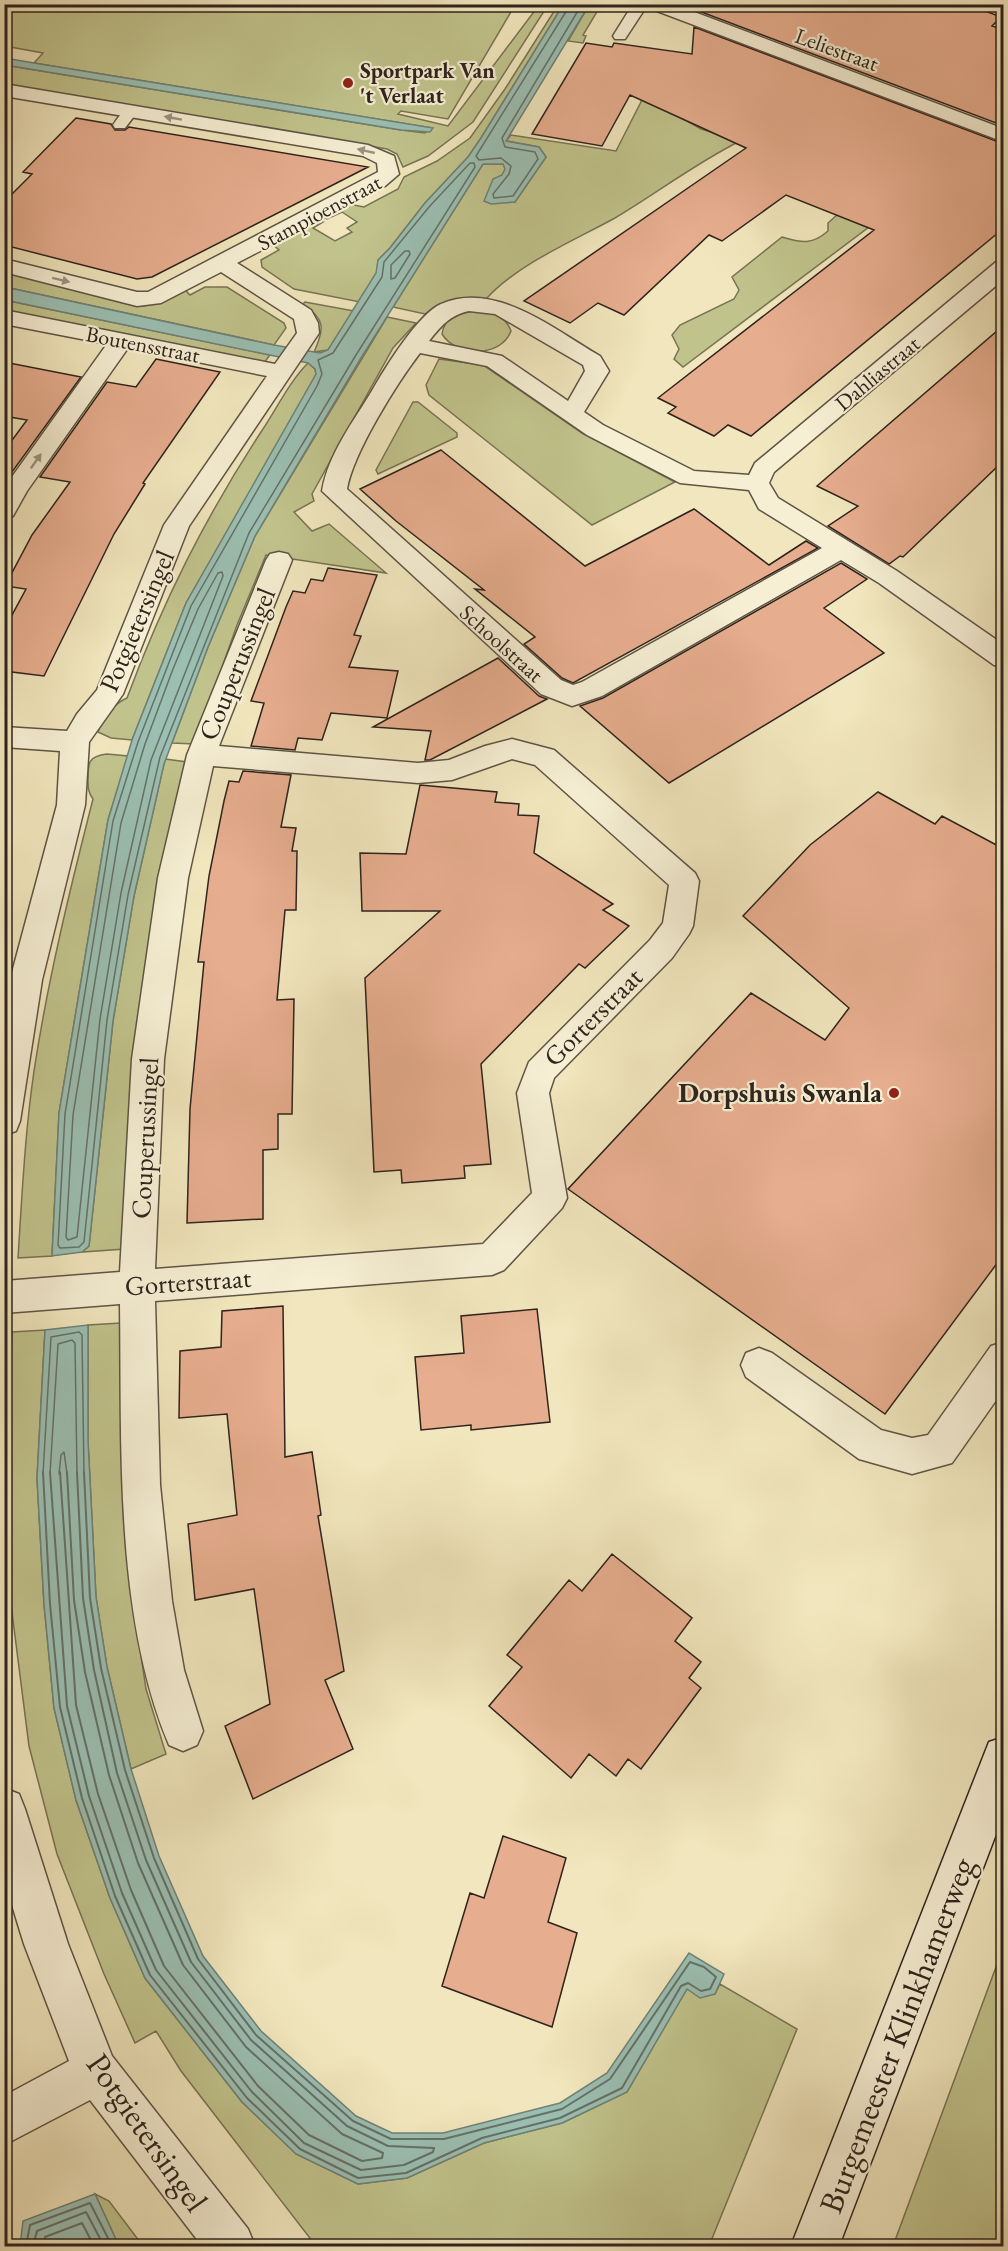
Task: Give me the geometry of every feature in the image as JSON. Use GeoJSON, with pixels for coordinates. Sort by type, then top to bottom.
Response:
{"type":"FeatureCollection","features":[{"type":"Feature","properties":{"kind":"street","name":"Leliestraat"},"geometry":{"type":"LineString","coordinates":[[655,4],[1004,136]]}},
{"type":"Feature","properties":{"kind":"street","name":"Stampioenstraat"},"geometry":{"type":"LineString","coordinates":[[4,90],[126,118],[368,151],[387,160],[389,174],[378,182],[163,294],[144,299],[4,265]]}},
{"type":"Feature","properties":{"kind":"street","name":"Potgietersingel"},"geometry":{"type":"LineString","coordinates":[[4,1121],[26,980],[71,805],[75,742],[87,721],[109,694],[177,525],[303,344],[308,333],[303,315],[222,263]]}},
{"type":"Feature","properties":{"kind":"street","name":"Dahliastraat"},"geometry":{"type":"LineString","coordinates":[[756,483],[764,468],[1004,267]]}},
{"type":"Feature","properties":{"kind":"street","name":"Schoolstraat"},"geometry":{"type":"LineString","coordinates":[[572,413],[597,371],[592,361],[501,308],[469,304],[448,309],[434,320],[397,368],[336,474],[334,491],[551,687],[572,696],[592,689],[842,549]]}},
{"type":"Feature","properties":{"kind":"street","name":"Boutensstraat"},"geometry":{"type":"LineString","coordinates":[[4,317],[282,372]]}},
{"type":"Feature","properties":{"kind":"street"},"geometry":{"type":"LineString","coordinates":[[4,510],[16,489],[122,340]]}},
{"type":"Feature","properties":{"kind":"street"},"geometry":{"type":"LineString","coordinates":[[414,345],[494,361],[595,430],[688,478],[756,483],[768,503],[842,549],[1004,658]]}},
{"type":"Feature","properties":{"kind":"street","name":"Couperussingel"},"geometry":{"type":"LineString","coordinates":[[183,1731],[164,1670],[152,1601],[141,1485],[137,1286],[148,1059],[173,878],[201,755],[279,561]]}},
{"type":"Feature","properties":{"kind":"street"},"geometry":{"type":"LineString","coordinates":[[4,737],[75,742]]}},
{"type":"Feature","properties":{"kind":"street","name":"Gorterstraat"},"geometry":{"type":"LineString","coordinates":[[4,1297],[492,1259],[550,1198],[533,1093],[540,1071],[661,949],[678,926],[684,881],[544,757],[512,750],[495,753],[452,770],[418,773],[201,755]]}},
{"type":"Feature","properties":{"kind":"street"},"geometry":{"type":"LineString","coordinates":[[759,1365],[872,1446],[912,1456],[939,1450],[1004,1358]]}},
{"type":"Feature","properties":{"kind":"street","name":"Burgemeester Klinkhamerweg"},"geometry":{"type":"LineString","coordinates":[[815,2247],[993,1818],[1004,1757]]}},
{"type":"Feature","properties":{"kind":"street","name":"Potgietersingel"},"geometry":{"type":"LineString","coordinates":[[4,1809],[46,1944],[96,2071],[231,2247]]}},
{"type":"Feature","properties":{"kind":"street"},"geometry":{"type":"LineString","coordinates":[[4,2122],[96,2071]]}},
{"type":"Feature","properties":{"kind":"lane"},"geometry":{"type":"LineString","coordinates":[[620,36],[637,8],[642,4]]}},
{"type":"Feature","properties":{"kind":"green space","name":"Sportpark Van 't Verlaat"},"geometry":{"type":"Polygon","coordinates":[[[4,5],[515,5],[448,119],[401,111],[398,114],[448,126],[539,5],[548,5],[473,122],[428,156],[403,167],[397,154],[387,149],[5,84],[5,65],[401,130],[425,133],[432,128],[34,63],[43,53],[5,46],[4,5]]]}},
{"type":"Feature","properties":{"kind":"green space"},"geometry":{"type":"Polygon","coordinates":[[[558,5],[563,5],[481,138],[468,157],[425,203],[378,260],[377,273],[360,302],[294,289],[262,267],[261,260],[279,250],[273,245],[319,221],[323,222],[313,228],[335,241],[352,232],[347,228],[357,222],[342,212],[327,219],[324,217],[349,204],[364,207],[398,189],[404,177],[437,161],[470,138],[505,89],[558,5]]]}},
{"type":"Feature","properties":{"kind":"green space"},"geometry":{"type":"Polygon","coordinates":[[[589,5],[601,5],[583,35],[586,36],[583,43],[568,41],[589,5]]]}},
{"type":"Feature","properties":{"kind":"green space"},"geometry":{"type":"Polygon","coordinates":[[[644,96],[701,129],[740,141],[615,218],[514,274],[487,298],[446,302],[425,314],[393,307],[483,164],[503,164],[506,169],[502,175],[515,202],[546,157],[539,147],[506,141],[511,135],[616,151],[644,96]]]}},
{"type":"Feature","properties":{"kind":"green space"},"geometry":{"type":"Polygon","coordinates":[[[847,206],[873,224],[683,367],[674,359],[679,349],[672,335],[680,325],[734,299],[739,290],[732,277],[782,237],[807,242],[822,236],[828,231],[828,223],[847,206]]]}},
{"type":"Feature","properties":{"kind":"green space"},"geometry":{"type":"Polygon","coordinates":[[[4,272],[143,306],[163,301],[185,290],[190,295],[205,287],[227,287],[284,323],[286,328],[274,345],[5,287],[4,272]]]}},
{"type":"Feature","properties":{"kind":"green space"},"geometry":{"type":"Polygon","coordinates":[[[4,300],[270,355],[264,363],[5,312],[4,300]]]}},
{"type":"Feature","properties":{"kind":"green space"},"geometry":{"type":"Polygon","coordinates":[[[305,302],[354,311],[328,350],[314,352],[321,325],[316,314],[303,304],[305,302]]]}},
{"type":"Feature","properties":{"kind":"green space"},"geometry":{"type":"Polygon","coordinates":[[[474,311],[501,317],[511,331],[506,340],[488,350],[478,351],[457,347],[449,342],[442,334],[449,320],[474,311]]]}},
{"type":"Feature","properties":{"kind":"green space"},"geometry":{"type":"Polygon","coordinates":[[[387,317],[416,323],[393,348],[312,494],[314,501],[294,512],[312,531],[329,524],[386,573],[266,555],[237,625],[195,744],[172,743],[208,647],[255,536],[387,317]]]}},
{"type":"Feature","properties":{"kind":"green space"},"geometry":{"type":"Polygon","coordinates":[[[439,359],[483,365],[582,433],[675,482],[592,525],[429,395],[426,385],[439,359]]]}},
{"type":"Feature","properties":{"kind":"green space"},"geometry":{"type":"Polygon","coordinates":[[[308,363],[315,369],[316,374],[312,384],[186,603],[132,740],[111,738],[98,732],[109,712],[127,698],[170,594],[203,528],[289,387],[308,363]]]}},
{"type":"Feature","properties":{"kind":"green space"},"geometry":{"type":"Polygon","coordinates":[[[413,402],[418,402],[457,433],[457,437],[378,474],[376,470],[413,402]]]}},
{"type":"Feature","properties":{"kind":"green space"},"geometry":{"type":"Polygon","coordinates":[[[107,754],[128,756],[108,820],[59,1113],[52,1256],[18,1258],[28,1118],[46,1002],[93,799],[88,788],[89,765],[90,761],[96,757],[107,754]]]}},
{"type":"Feature","properties":{"kind":"green space"},"geometry":{"type":"Polygon","coordinates":[[[165,759],[187,762],[125,1249],[82,1252],[89,1246],[113,1021],[134,896],[165,759]]]}},
{"type":"Feature","properties":{"kind":"green space"},"geometry":{"type":"Polygon","coordinates":[[[121,1323],[137,1629],[146,1689],[166,1754],[131,1769],[107,1667],[96,1597],[88,1441],[88,1325],[121,1323]]]}},
{"type":"Feature","properties":{"kind":"green space"},"geometry":{"type":"Polygon","coordinates":[[[45,1330],[37,1478],[44,1604],[54,1708],[76,1800],[110,1898],[145,1978],[242,2102],[296,2154],[358,2184],[407,2178],[484,2143],[562,2123],[627,2092],[687,1988],[715,1994],[720,1984],[797,2029],[709,2246],[316,2246],[181,2071],[156,2031],[135,2043],[104,1974],[57,1854],[29,1746],[9,1589],[8,1436],[12,1332],[45,1330]]]}},
{"type":"Feature","properties":{"kind":"green space"},"geometry":{"type":"Polygon","coordinates":[[[1003,1948],[1003,2246],[893,2246],[1003,1948]]]}},
{"type":"Feature","properties":{"kind":"green space"},"geometry":{"type":"Polygon","coordinates":[[[95,2194],[109,2201],[143,2246],[119,2246],[95,2194]]]}},
{"type":"Feature","properties":{"kind":"water"},"geometry":{"type":"Polygon","coordinates":[[[563,5],[589,5],[506,141],[539,147],[546,157],[515,202],[491,204],[484,201],[493,179],[502,175],[505,169],[503,164],[483,164],[361,358],[255,536],[208,647],[164,764],[134,896],[113,1021],[89,1246],[82,1252],[52,1256],[59,1113],[108,820],[132,740],[186,603],[316,374],[315,369],[308,363],[5,300],[5,287],[274,345],[320,353],[328,350],[376,273],[378,260],[425,203],[468,157],[563,5]]]}},
{"type":"Feature","properties":{"kind":"water"},"geometry":{"type":"Polygon","coordinates":[[[5,58],[433,128],[430,132],[401,130],[5,65],[5,58]]]}},
{"type":"Feature","properties":{"kind":"water"},"geometry":{"type":"Polygon","coordinates":[[[88,1325],[88,1441],[96,1597],[107,1667],[131,1769],[159,1856],[203,1956],[261,2031],[356,2116],[392,2133],[443,2133],[560,2103],[607,2073],[689,1953],[724,1974],[715,1994],[700,1998],[687,1989],[627,2092],[562,2123],[484,2143],[407,2178],[358,2184],[296,2154],[242,2102],[145,1978],[110,1898],[76,1800],[54,1708],[44,1604],[37,1478],[45,1330],[88,1325]]]}},
{"type":"Feature","properties":{"kind":"water"},"geometry":{"type":"Polygon","coordinates":[[[95,2194],[119,2246],[20,2246],[23,2221],[95,2194]]]}},
{"type":"Feature","properties":{"kind":"building"},"geometry":{"type":"Polygon","coordinates":[[[696,4],[967,4],[1001,17],[992,26],[1004,30],[1004,126],[696,10],[696,4]]]}},
{"type":"Feature","properties":{"kind":"building"},"geometry":{"type":"Polygon","coordinates":[[[694,27],[1004,144],[1004,228],[751,436],[728,425],[714,436],[668,413],[676,407],[658,398],[874,230],[786,195],[722,241],[709,235],[624,315],[598,303],[570,323],[524,301],[746,148],[630,95],[602,146],[532,134],[586,43],[612,47],[614,43],[692,54],[694,27]]]}},
{"type":"Feature","properties":{"kind":"building"},"geometry":{"type":"Polygon","coordinates":[[[76,118],[111,124],[115,130],[125,130],[129,127],[368,167],[152,277],[137,279],[4,245],[4,202],[32,174],[23,172],[76,118]]]}},
{"type":"Feature","properties":{"kind":"building"},"geometry":{"type":"Polygon","coordinates":[[[1004,325],[1004,458],[998,466],[903,557],[900,556],[889,564],[828,526],[858,506],[817,486],[1004,325]]]}},
{"type":"Feature","properties":{"kind":"building"},"geometry":{"type":"Polygon","coordinates":[[[156,359],[220,372],[143,483],[145,484],[114,534],[44,676],[4,671],[4,630],[26,589],[5,586],[32,535],[70,482],[40,477],[107,382],[136,387],[156,359]]]}},
{"type":"Feature","properties":{"kind":"building"},"geometry":{"type":"Polygon","coordinates":[[[4,362],[81,377],[12,472],[4,471],[4,451],[27,420],[4,416],[4,362]]]}},
{"type":"Feature","properties":{"kind":"building"},"geometry":{"type":"Polygon","coordinates":[[[441,450],[585,566],[694,509],[769,565],[806,541],[818,548],[573,683],[562,678],[524,644],[535,637],[475,589],[484,590],[396,521],[360,489],[441,450]]]}},
{"type":"Feature","properties":{"kind":"building"},"geometry":{"type":"Polygon","coordinates":[[[841,563],[867,579],[824,608],[884,653],[669,783],[580,706],[603,698],[841,563]]]}},
{"type":"Feature","properties":{"kind":"building"},"geometry":{"type":"Polygon","coordinates":[[[328,568],[377,575],[354,635],[361,636],[349,667],[398,671],[387,718],[331,713],[322,740],[298,738],[295,750],[251,746],[264,703],[251,701],[286,607],[293,591],[305,593],[311,579],[323,581],[328,568]]]}},
{"type":"Feature","properties":{"kind":"building"},"geometry":{"type":"Polygon","coordinates":[[[498,658],[539,696],[547,699],[430,760],[425,760],[431,731],[373,727],[498,658]]]}},
{"type":"Feature","properties":{"kind":"building"},"geometry":{"type":"Polygon","coordinates":[[[243,771],[291,775],[281,827],[296,828],[292,851],[297,851],[296,910],[285,910],[277,1000],[294,999],[292,1114],[278,1114],[278,1149],[263,1150],[263,1219],[187,1223],[190,1109],[204,962],[198,962],[209,876],[224,801],[229,781],[239,782],[243,771]]]}},
{"type":"Feature","properties":{"kind":"building"},"geometry":{"type":"Polygon","coordinates":[[[420,785],[497,792],[495,802],[519,804],[518,815],[539,816],[534,853],[613,904],[603,910],[629,926],[585,968],[579,964],[481,1064],[491,1164],[464,1166],[465,1178],[402,1183],[401,1170],[374,1172],[365,978],[440,911],[362,911],[360,853],[406,854],[420,785]]]}},
{"type":"Feature","properties":{"kind":"building"},"geometry":{"type":"Polygon","coordinates":[[[878,792],[935,824],[942,816],[1004,849],[1004,1254],[885,1414],[568,1189],[751,993],[825,1040],[849,1008],[743,916],[810,845],[878,792]]]}},
{"type":"Feature","properties":{"kind":"building"},"geometry":{"type":"Polygon","coordinates":[[[283,1306],[285,1457],[312,1452],[321,1515],[318,1516],[344,1671],[325,1680],[353,1749],[253,1799],[225,1726],[270,1704],[254,1589],[195,1600],[188,1524],[237,1515],[227,1414],[179,1418],[180,1351],[221,1347],[222,1311],[283,1306]]]}},
{"type":"Feature","properties":{"kind":"building"},"geometry":{"type":"Polygon","coordinates":[[[537,1309],[550,1422],[471,1430],[471,1425],[421,1430],[415,1357],[464,1353],[461,1316],[537,1309]]]}},
{"type":"Feature","properties":{"kind":"building"},"geometry":{"type":"Polygon","coordinates":[[[612,1554],[692,1618],[675,1641],[701,1662],[689,1678],[701,1688],[641,1769],[628,1759],[616,1776],[589,1754],[571,1778],[489,1706],[522,1667],[507,1655],[569,1580],[582,1591],[612,1554]]]}},
{"type":"Feature","properties":{"kind":"building"},"geometry":{"type":"Polygon","coordinates":[[[503,1836],[566,1858],[548,1922],[577,1933],[552,2027],[442,1986],[470,1893],[484,1898],[503,1836]]]}},
{"type":"Feature","properties":{"kind":"place","name":"Sportpark Van 't Verlaat"},"geometry":{"type":"Point","coordinates":[348,83]}},
{"type":"Feature","properties":{"kind":"place","name":"Dorpshuis Swanla"},"geometry":{"type":"Point","coordinates":[894,1093]}}]}
